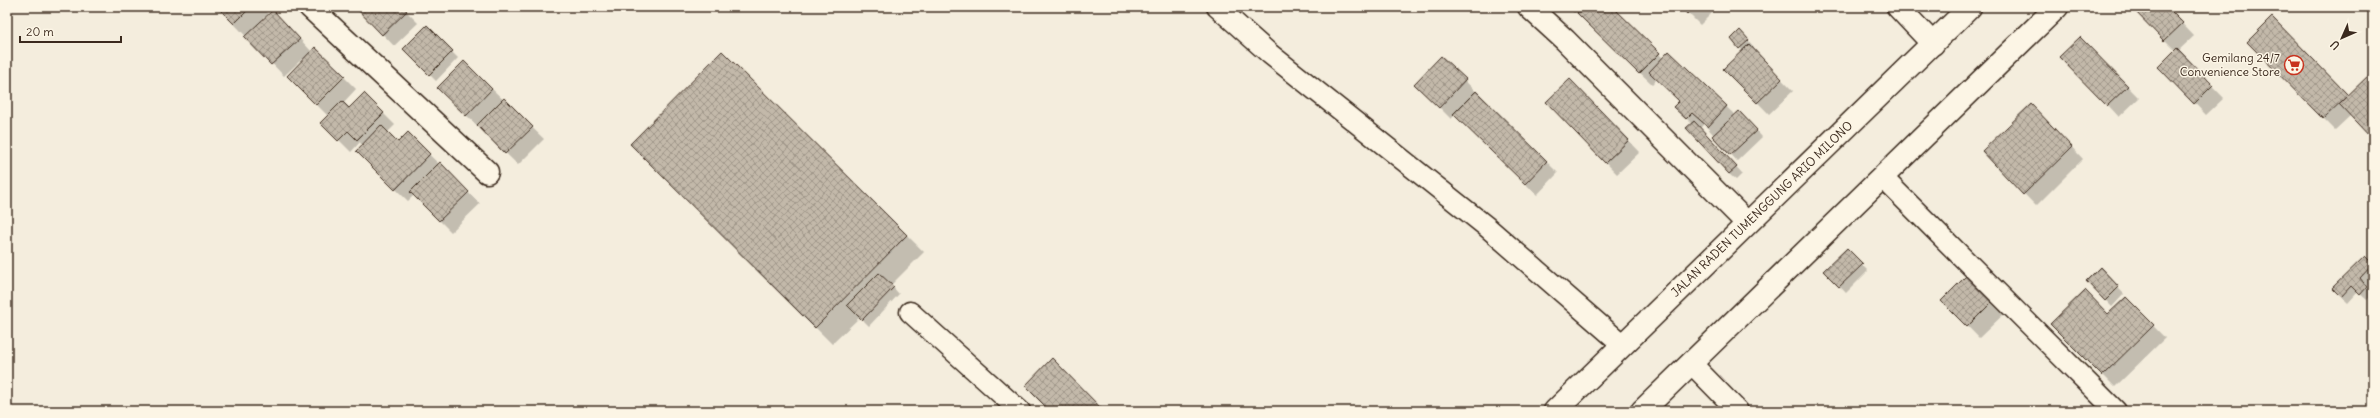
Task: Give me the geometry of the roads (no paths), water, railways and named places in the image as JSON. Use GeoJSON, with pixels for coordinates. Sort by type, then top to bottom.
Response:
{"type":"FeatureCollection","features":[{"type":"Feature","properties":{"kind":"main road"},"geometry":{"type":"LineString","coordinates":[[310,7],[487,172]]}},
{"type":"Feature","properties":{"kind":"main road"},"geometry":{"type":"LineString","coordinates":[[1529,7],[1565,40],[1747,223]]}},
{"type":"Feature","properties":{"kind":"main road"},"geometry":{"type":"LineString","coordinates":[[1898,7],[1933,44]]}},
{"type":"Feature","properties":{"kind":"main road","name":"JALAN RADEN TUMENGGUNG ARIO MILONO"},"geometry":{"type":"LineString","coordinates":[[1555,411],[1970,7]]}},
{"type":"Feature","properties":{"kind":"main road"},"geometry":{"type":"LineString","coordinates":[[1642,411],[2058,7]]}},
{"type":"Feature","properties":{"kind":"lane"},"geometry":{"type":"LineString","coordinates":[[1217,7],[1270,54],[1487,227],[1622,345]]}},
{"type":"Feature","properties":{"kind":"lane"},"geometry":{"type":"LineString","coordinates":[[1883,178],[2116,411]]}},
{"type":"Feature","properties":{"kind":"lane"},"geometry":{"type":"LineString","coordinates":[[910,312],[1020,411]]}},
{"type":"Feature","properties":{"kind":"lane"},"geometry":{"type":"LineString","coordinates":[[1691,363],[1738,411]]}},
{"type":"Feature","properties":{"kind":"place","name":"Gemilang 24/7 Convenience Store"},"geometry":{"type":"Point","coordinates":[2294,65]}}]}
